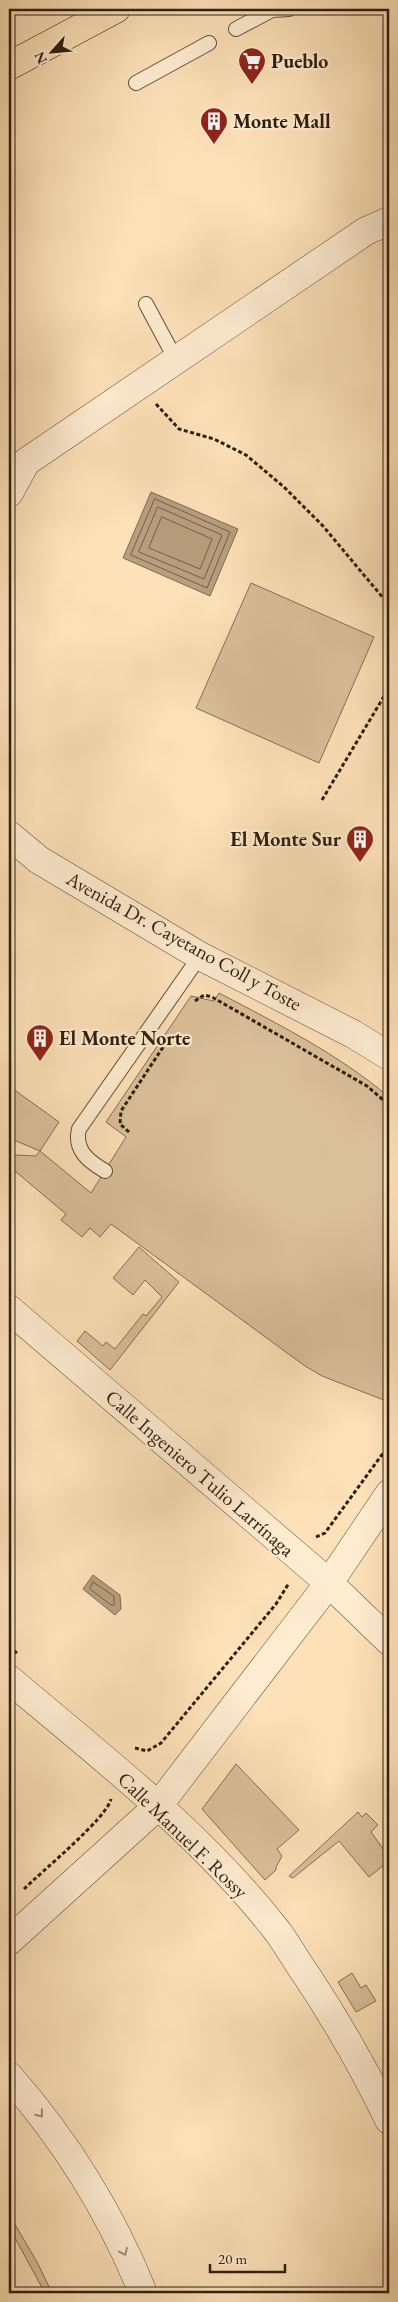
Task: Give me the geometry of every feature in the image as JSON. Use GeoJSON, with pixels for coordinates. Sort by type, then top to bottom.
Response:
{"type":"FeatureCollection","features":[{"type":"Feature","properties":{"kind":"main road"},"geometry":{"type":"LineString","coordinates":[[9,66],[116,9]]}},
{"type":"Feature","properties":{"kind":"street"},"geometry":{"type":"LineString","coordinates":[[9,492],[17,456],[140,385],[366,231],[389,221]]}},
{"type":"Feature","properties":{"kind":"street","name":"Avenida Dr. Cayetano Coll y Toste"},"geometry":{"type":"LineString","coordinates":[[11,843],[200,956],[389,1054]]}},
{"type":"Feature","properties":{"kind":"street","name":"Calle Ingeniero Tulio Larrínaga"},"geometry":{"type":"LineString","coordinates":[[9,1309],[329,1583],[389,1640]]}},
{"type":"Feature","properties":{"kind":"street"},"geometry":{"type":"LineString","coordinates":[[9,1941],[158,1806],[329,1583],[389,1494]]}},
{"type":"Feature","properties":{"kind":"street","name":"Calle Manuel F. Rossy"},"geometry":{"type":"LineString","coordinates":[[9,1679],[158,1806],[217,1863],[278,1932],[326,2005],[364,2069],[389,2120]]}},
{"type":"Feature","properties":{"kind":"street"},"geometry":{"type":"LineString","coordinates":[[9,2076],[63,2143],[85,2176],[106,2214],[143,2293]]}},
{"type":"Feature","properties":{"kind":"lane"},"geometry":{"type":"LineString","coordinates":[[236,29],[272,9],[289,9]]}},
{"type":"Feature","properties":{"kind":"lane"},"geometry":{"type":"LineString","coordinates":[[136,83],[209,43]]}},
{"type":"Feature","properties":{"kind":"lane"},"geometry":{"type":"LineString","coordinates":[[146,304],[176,360]]}},
{"type":"Feature","properties":{"kind":"lane"},"geometry":{"type":"LineString","coordinates":[[105,1171],[88,1159],[80,1150],[76,1141],[78,1129],[200,956]]}},
{"type":"Feature","properties":{"kind":"path"},"geometry":{"type":"LineString","coordinates":[[140,385],[179,430],[214,439],[246,455],[284,487],[323,526],[389,605]]}},
{"type":"Feature","properties":{"kind":"path"},"geometry":{"type":"LineString","coordinates":[[322,800],[389,688]]}},
{"type":"Feature","properties":{"kind":"path"},"geometry":{"type":"LineString","coordinates":[[191,1006],[198,997],[204,995],[212,997],[367,1086],[389,1105]]}},
{"type":"Feature","properties":{"kind":"path"},"geometry":{"type":"LineString","coordinates":[[129,1132],[120,1124],[120,1112],[169,1039]]}},
{"type":"Feature","properties":{"kind":"path"},"geometry":{"type":"LineString","coordinates":[[308,1534],[320,1537],[325,1533],[389,1445]]}},
{"type":"Feature","properties":{"kind":"path"},"geometry":{"type":"LineString","coordinates":[[141,1750],[153,1749],[161,1743],[276,1604],[288,1587],[289,1578]]}},
{"type":"Feature","properties":{"kind":"path"},"geometry":{"type":"LineString","coordinates":[[20,1893],[99,1818],[110,1804],[110,1792]]}},
{"type":"Feature","properties":{"kind":"shaded area"},"geometry":{"type":"Polygon","coordinates":[[[251,583],[374,637],[319,763],[196,708],[251,583]]]}},
{"type":"Feature","properties":{"kind":"shaded area"},"geometry":{"type":"Polygon","coordinates":[[[219,993],[307,1040],[369,1081],[389,1097],[389,1402],[322,1376],[305,1366],[111,1224],[100,1237],[90,1228],[82,1237],[61,1220],[66,1214],[9,1166],[9,1160],[16,1155],[36,1156],[40,1151],[91,1193],[126,1137],[106,1122],[191,996],[214,1001],[219,993]]]}},
{"type":"Feature","properties":{"kind":"shaded area"},"geometry":{"type":"Polygon","coordinates":[[[9,1086],[59,1122],[40,1151],[9,1138],[9,1086]]]}},
{"type":"Feature","properties":{"kind":"shaded area"},"geometry":{"type":"Polygon","coordinates":[[[139,1247],[179,1282],[110,1370],[77,1341],[85,1331],[103,1346],[106,1342],[115,1349],[143,1314],[146,1316],[162,1297],[145,1280],[133,1295],[113,1278],[139,1247]]]}},
{"type":"Feature","properties":{"kind":"shaded area"},"geometry":{"type":"Polygon","coordinates":[[[236,1764],[299,1830],[277,1849],[282,1856],[276,1870],[265,1880],[202,1809],[236,1764]]]}},
{"type":"Feature","properties":{"kind":"shaded area"},"geometry":{"type":"Polygon","coordinates":[[[358,1812],[362,1817],[366,1813],[378,1825],[371,1832],[389,1857],[389,1861],[369,1877],[339,1841],[293,1878],[289,1876],[358,1812]]]}},
{"type":"Feature","properties":{"kind":"shaded area"},"geometry":{"type":"Polygon","coordinates":[[[352,1973],[361,1988],[366,1985],[376,2001],[356,2012],[338,1982],[352,1973]]]}},
{"type":"Feature","properties":{"kind":"shaded area"},"geometry":{"type":"Polygon","coordinates":[[[9,2214],[38,2264],[52,2293],[45,2293],[9,2227],[9,2214]]]}},
{"type":"Feature","properties":{"kind":"water"},"geometry":{"type":"Polygon","coordinates":[[[151,492],[238,529],[210,596],[123,558],[151,492]]]}},
{"type":"Feature","properties":{"kind":"water"},"geometry":{"type":"Polygon","coordinates":[[[93,1575],[120,1595],[121,1609],[115,1615],[83,1589],[93,1575]]]}},
{"type":"Feature","properties":{"kind":"place","name":"Pueblo"},"geometry":{"type":"Point","coordinates":[252,85]}},
{"type":"Feature","properties":{"kind":"place","name":"Monte Mall"},"geometry":{"type":"Point","coordinates":[214,145]}},
{"type":"Feature","properties":{"kind":"place","name":"El Monte Sur"},"geometry":{"type":"Point","coordinates":[360,863]}},
{"type":"Feature","properties":{"kind":"place","name":"El Monte Norte"},"geometry":{"type":"Point","coordinates":[40,1062]}}]}
